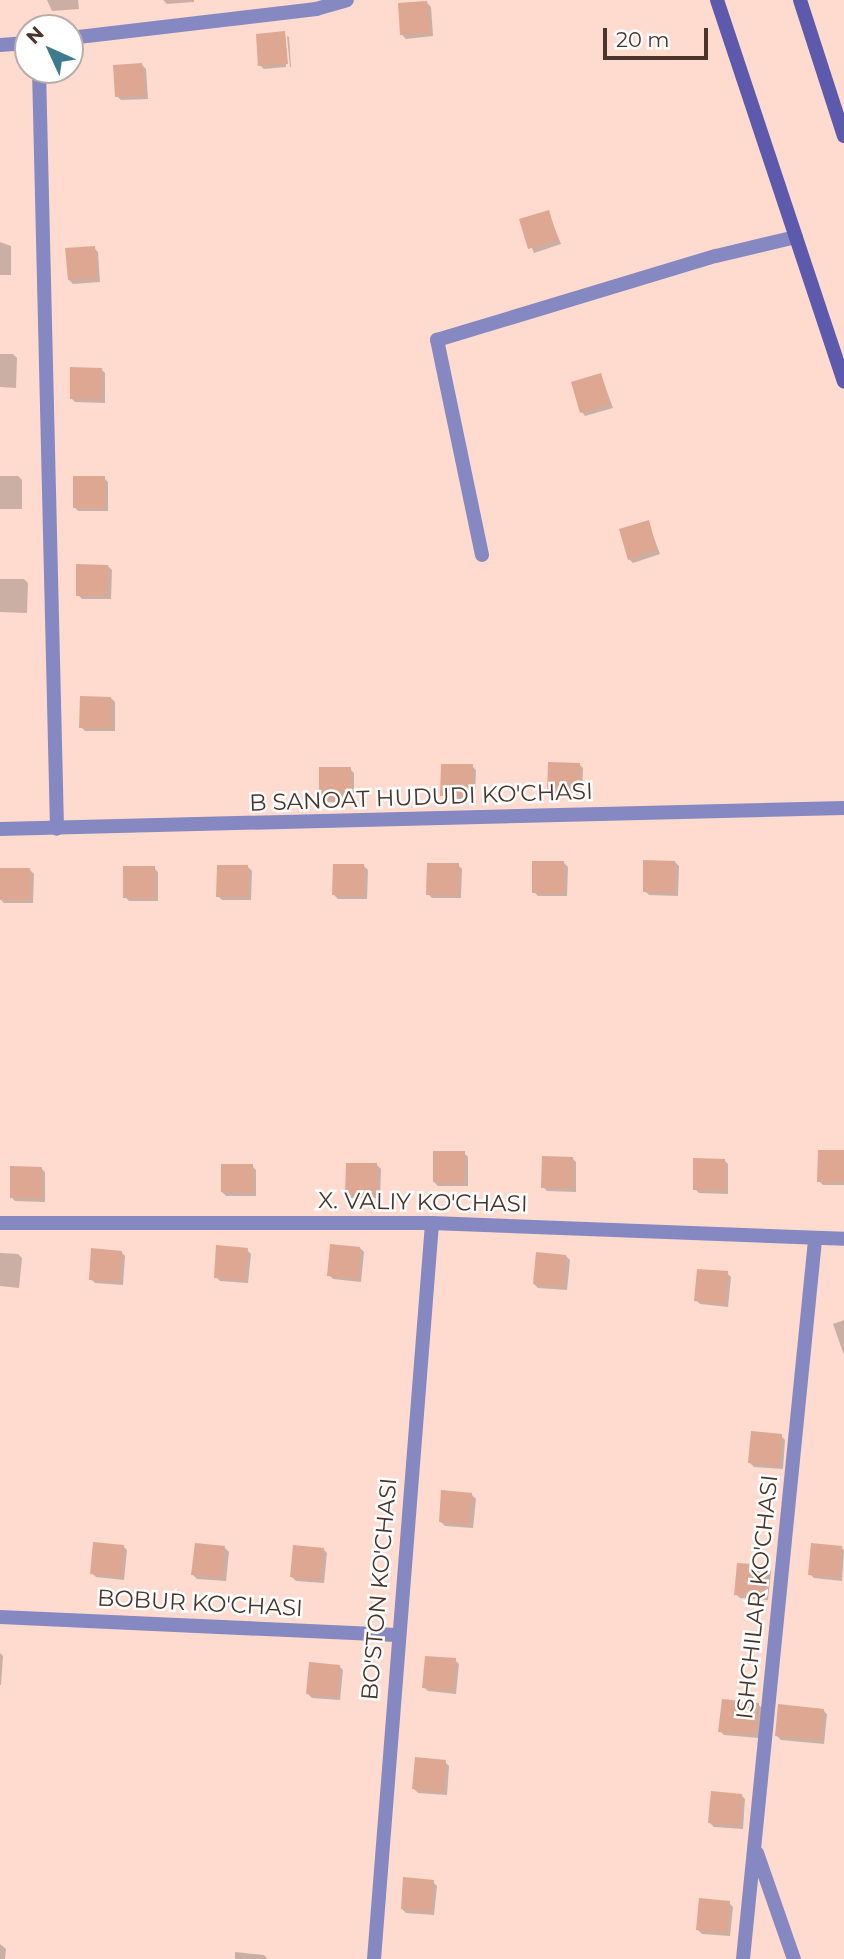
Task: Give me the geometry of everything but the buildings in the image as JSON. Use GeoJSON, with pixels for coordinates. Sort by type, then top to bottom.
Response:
{"type":"FeatureCollection","features":[{"type":"Feature","properties":{"kind":"main road"},"geometry":{"type":"LineString","coordinates":[[717,0],[844,380]]}},
{"type":"Feature","properties":{"kind":"main road"},"geometry":{"type":"LineString","coordinates":[[800,0],[844,135]]}},
{"type":"Feature","properties":{"kind":"street"},"geometry":{"type":"LineString","coordinates":[[84,36],[316,9],[347,0]]}},
{"type":"Feature","properties":{"kind":"street"},"geometry":{"type":"LineString","coordinates":[[39,84],[57,829]]}},
{"type":"Feature","properties":{"kind":"street"},"geometry":{"type":"LineString","coordinates":[[482,555],[436,340],[716,256],[796,237]]}},
{"type":"Feature","properties":{"kind":"street","name":"B SANOAT HUDUDI KO'CHASI"},"geometry":{"type":"LineString","coordinates":[[0,829],[844,808]]}},
{"type":"Feature","properties":{"kind":"street","name":"X. VALIY KO'CHASI"},"geometry":{"type":"LineString","coordinates":[[0,1223],[432,1223],[815,1240],[844,1239]]}},
{"type":"Feature","properties":{"kind":"street","name":"BO'STON KO'CHASI"},"geometry":{"type":"LineString","coordinates":[[374,1959],[397,1635],[432,1223]]}},
{"type":"Feature","properties":{"kind":"street","name":"ISHCHILAR KO'CHASI"},"geometry":{"type":"LineString","coordinates":[[743,1959],[815,1240]]}},
{"type":"Feature","properties":{"kind":"street","name":"BOBUR KO'CHASI"},"geometry":{"type":"LineString","coordinates":[[0,1616],[397,1635]]}},
{"type":"Feature","properties":{"kind":"street"},"geometry":{"type":"LineString","coordinates":[[756,1849],[794,1959]]}}]}
